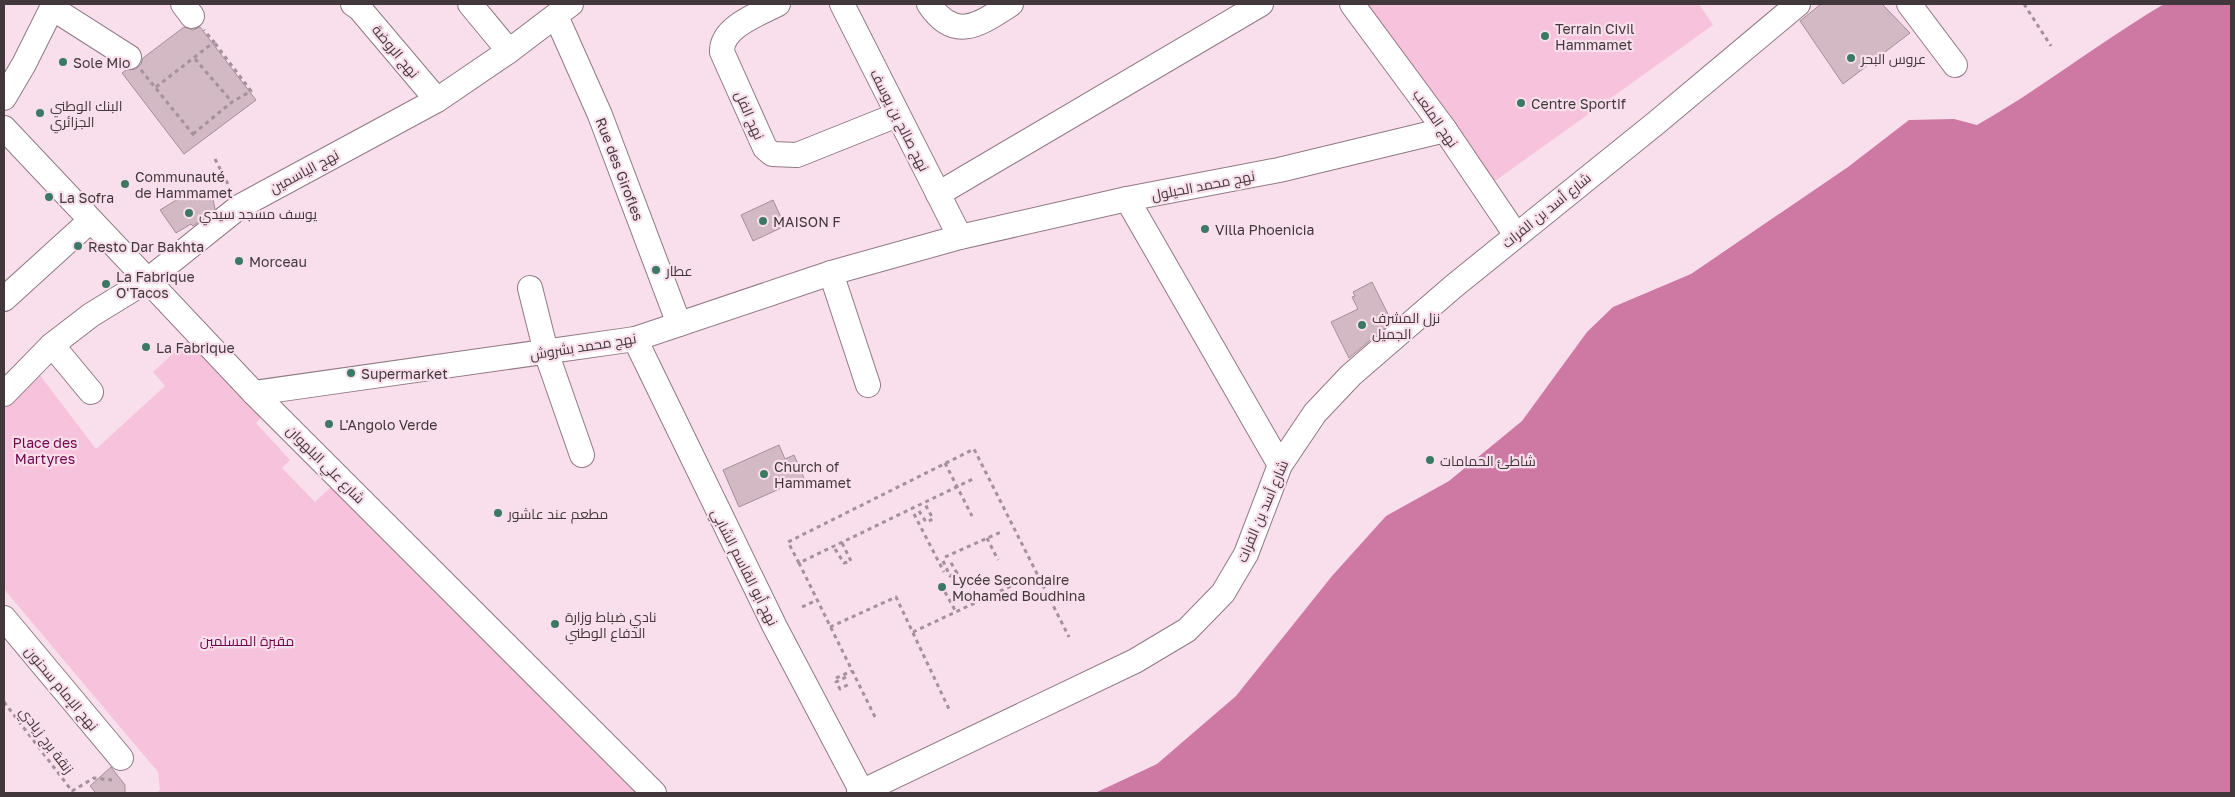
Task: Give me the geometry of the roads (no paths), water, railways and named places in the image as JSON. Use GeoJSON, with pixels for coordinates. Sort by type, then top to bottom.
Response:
{"type":"FeatureCollection","features":[{"type":"Feature","properties":{"kind":"street","name":"نهج الروضة"},"geometry":{"type":"LineString","coordinates":[[353,4],[360,9],[438,100]]}},
{"type":"Feature","properties":{"kind":"street"},"geometry":{"type":"LineString","coordinates":[[470,4],[510,50]]}},
{"type":"Feature","properties":{"kind":"street","name":"نهج الفل"},"geometry":{"type":"LineString","coordinates":[[778,4],[730,32],[722,45],[722,52],[765,148],[772,154],[797,155],[897,115]]}},
{"type":"Feature","properties":{"kind":"street","name":"نهج صالح بن يوسف"},"geometry":{"type":"LineString","coordinates":[[842,4],[960,237]]}},
{"type":"Feature","properties":{"kind":"street"},"geometry":{"type":"LineString","coordinates":[[929,4],[942,20],[956,26],[971,27],[1010,4]]}},
{"type":"Feature","properties":{"kind":"street"},"geometry":{"type":"LineString","coordinates":[[938,194],[1261,4]]}},
{"type":"Feature","properties":{"kind":"street","name":"نهج الملعب"},"geometry":{"type":"LineString","coordinates":[[1352,4],[1445,130],[1516,235]]}},
{"type":"Feature","properties":{"kind":"street","name":"شارع أسد بن الفرات"},"geometry":{"type":"LineString","coordinates":[[861,793],[1135,662],[1186,630],[1223,593],[1246,554],[1280,465],[1315,413],[1351,376],[1454,286],[1656,123],[1798,4]]}},
{"type":"Feature","properties":{"kind":"street"},"geometry":{"type":"LineString","coordinates":[[1909,4],[1955,65]]}},
{"type":"Feature","properties":{"kind":"street"},"geometry":{"type":"LineString","coordinates":[[4,98],[24,64],[53,6],[129,57]]}},
{"type":"Feature","properties":{"kind":"street","name":"نهج الياسمين"},"geometry":{"type":"LineString","coordinates":[[4,394],[52,345],[91,315],[148,280],[239,207],[438,100],[564,10]]}},
{"type":"Feature","properties":{"kind":"street","name":"Rue des Girofles"},"geometry":{"type":"LineString","coordinates":[[564,10],[600,115],[679,324]]}},
{"type":"Feature","properties":{"kind":"street","name":"شارع علي البلهوان"},"geometry":{"type":"LineString","coordinates":[[4,128],[254,393],[654,793]]}},
{"type":"Feature","properties":{"kind":"street","name":"نهج محمد الحيلول"},"geometry":{"type":"LineString","coordinates":[[960,237],[1128,199],[1279,170],[1445,130]]}},
{"type":"Feature","properties":{"kind":"street"},"geometry":{"type":"LineString","coordinates":[[1128,199],[1280,465]]}},
{"type":"Feature","properties":{"kind":"street"},"geometry":{"type":"LineString","coordinates":[[4,299],[90,221]]}},
{"type":"Feature","properties":{"kind":"street","name":"نهج محمد بشروش"},"geometry":{"type":"LineString","coordinates":[[254,393],[635,340],[831,273],[960,237]]}},
{"type":"Feature","properties":{"kind":"street"},"geometry":{"type":"LineString","coordinates":[[831,273],[868,385]]}},
{"type":"Feature","properties":{"kind":"street"},"geometry":{"type":"LineString","coordinates":[[530,288],[546,352],[582,455]]}},
{"type":"Feature","properties":{"kind":"street","name":"نهج أبو القاسم الشابي"},"geometry":{"type":"LineString","coordinates":[[635,340],[775,627],[861,793]]}},
{"type":"Feature","properties":{"kind":"street"},"geometry":{"type":"LineString","coordinates":[[52,345],[90,392]]}},
{"type":"Feature","properties":{"kind":"street","name":"نهج الإمام سحنون"},"geometry":{"type":"LineString","coordinates":[[4,618],[120,758]]}},
{"type":"Feature","properties":{"kind":"place","name":"Terrain Civil Hammamet"},"geometry":{"type":"Point","coordinates":[1545,36]}},
{"type":"Feature","properties":{"kind":"place","name":"عروس البحر"},"geometry":{"type":"Point","coordinates":[1851,58]}},
{"type":"Feature","properties":{"kind":"place","name":"Sole Mio"},"geometry":{"type":"Point","coordinates":[63,62]}},
{"type":"Feature","properties":{"kind":"place","name":"Centre Sportif"},"geometry":{"type":"Point","coordinates":[1521,103]}},
{"type":"Feature","properties":{"kind":"place","name":"البنك الوطني الجزائري"},"geometry":{"type":"Point","coordinates":[40,113]}},
{"type":"Feature","properties":{"kind":"place","name":"Communauté de Hammamet"},"geometry":{"type":"Point","coordinates":[125,184]}},
{"type":"Feature","properties":{"kind":"place","name":"La Sofra"},"geometry":{"type":"Point","coordinates":[49,197]}},
{"type":"Feature","properties":{"kind":"place","name":"يوسف مسجد سيدي"},"geometry":{"type":"Point","coordinates":[189,213]}},
{"type":"Feature","properties":{"kind":"place","name":"MAISON F"},"geometry":{"type":"Point","coordinates":[763,221]}},
{"type":"Feature","properties":{"kind":"place","name":"Villa Phoenicia"},"geometry":{"type":"Point","coordinates":[1205,229]}},
{"type":"Feature","properties":{"kind":"place","name":"Resto Dar Bakhta"},"geometry":{"type":"Point","coordinates":[78,246]}},
{"type":"Feature","properties":{"kind":"place","name":"Morceau"},"geometry":{"type":"Point","coordinates":[239,261]}},
{"type":"Feature","properties":{"kind":"place","name":"عطار"},"geometry":{"type":"Point","coordinates":[656,270]}},
{"type":"Feature","properties":{"kind":"place","name":"La Fabrique O'Tacos"},"geometry":{"type":"Point","coordinates":[106,284]}},
{"type":"Feature","properties":{"kind":"place","name":"نزل المشرف الجميل"},"geometry":{"type":"Point","coordinates":[1362,325]}},
{"type":"Feature","properties":{"kind":"place","name":"La Fabrique"},"geometry":{"type":"Point","coordinates":[146,347]}},
{"type":"Feature","properties":{"kind":"place","name":"Supermarket"},"geometry":{"type":"Point","coordinates":[351,373]}},
{"type":"Feature","properties":{"kind":"place","name":"L'Angolo Verde"},"geometry":{"type":"Point","coordinates":[329,424]}},
{"type":"Feature","properties":{"kind":"place","name":"شاطئ الحمامات"},"geometry":{"type":"Point","coordinates":[1430,460]}},
{"type":"Feature","properties":{"kind":"place","name":"Church of Hammamet"},"geometry":{"type":"Point","coordinates":[764,474]}},
{"type":"Feature","properties":{"kind":"place","name":"مطعم عند عاشور"},"geometry":{"type":"Point","coordinates":[498,513]}},
{"type":"Feature","properties":{"kind":"place","name":"Lycée Secondaire Mohamed Boudhina"},"geometry":{"type":"Point","coordinates":[942,587]}},
{"type":"Feature","properties":{"kind":"place","name":"نادي ضباط وزارة الدفاع الوطني"},"geometry":{"type":"Point","coordinates":[555,624]}},
{"type":"Feature","properties":{"kind":"park label","name":"Place des Martyres"},"geometry":{"type":"Point","coordinates":[45,450]}},
{"type":"Feature","properties":{"kind":"park label","name":"مقبرة المسلمين"},"geometry":{"type":"Point","coordinates":[247,640]}}]}
